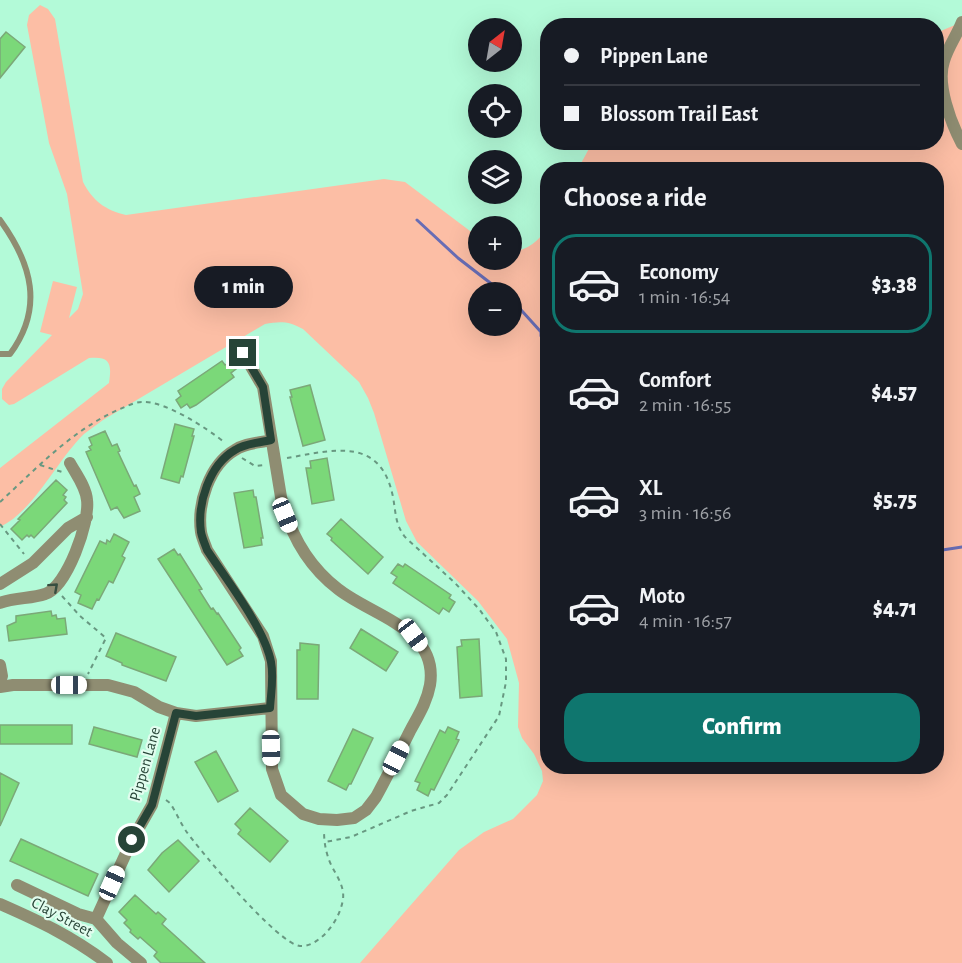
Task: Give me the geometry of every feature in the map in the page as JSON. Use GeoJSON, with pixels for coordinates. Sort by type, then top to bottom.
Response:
{"type":"FeatureCollection","features":[{"type":"Feature","properties":{"kind":"street"},"geometry":{"type":"LineString","coordinates":[[944,60],[962,22]]}},
{"type":"Feature","properties":{"kind":"street"},"geometry":{"type":"LineString","coordinates":[[944,88],[948,112],[962,144]]}},
{"type":"Feature","properties":{"kind":"street"},"geometry":{"type":"LineString","coordinates":[[243,353],[263,387],[285,515],[294,536],[308,559],[338,590],[413,635],[424,650],[430,665],[430,683],[425,701],[376,797],[366,810],[354,818],[325,819],[303,814],[281,795],[272,769],[270,708],[273,680],[271,661],[263,636],[207,550],[201,534],[200,512],[213,471],[224,458],[241,446],[271,440]]}},
{"type":"Feature","properties":{"kind":"street"},"geometry":{"type":"LineString","coordinates":[[0,603],[11,598],[46,594],[59,584],[82,537],[87,517],[87,499],[70,463]]}},
{"type":"Feature","properties":{"kind":"street"},"geometry":{"type":"LineString","coordinates":[[0,584],[33,563],[68,528],[87,517]]}},
{"type":"Feature","properties":{"kind":"street"},"geometry":{"type":"LineString","coordinates":[[0,665],[2,676],[0,681]]}},
{"type":"Feature","properties":{"kind":"street"},"geometry":{"type":"LineString","coordinates":[[0,687],[108,685],[134,692],[159,707],[176,713],[196,716],[270,708]]}},
{"type":"Feature","properties":{"kind":"street","name":"Pippen Lane"},"geometry":{"type":"LineString","coordinates":[[96,919],[132,840],[156,795],[176,713]]}},
{"type":"Feature","properties":{"kind":"street"},"geometry":{"type":"LineString","coordinates":[[17,885],[78,914],[96,919],[117,943],[141,963]]}},
{"type":"Feature","properties":{"kind":"street","name":"Clay Street"},"geometry":{"type":"LineString","coordinates":[[0,904],[56,929],[79,942],[107,963]]}},
{"type":"Feature","properties":{"kind":"lane"},"geometry":{"type":"LineString","coordinates":[[0,220],[19,249],[28,270],[31,293],[29,318],[22,338],[10,354],[0,354]]}},
{"type":"Feature","properties":{"kind":"path"},"geometry":{"type":"LineString","coordinates":[[40,465],[79,478]]}},
{"type":"Feature","properties":{"kind":"path"},"geometry":{"type":"LineString","coordinates":[[0,524],[33,563]]}},
{"type":"Feature","properties":{"kind":"path"},"geometry":{"type":"LineString","coordinates":[[55,588],[80,616],[106,638],[88,672],[87,685]]}},
{"type":"Feature","properties":{"kind":"path"},"geometry":{"type":"LineString","coordinates":[[156,795],[170,803],[194,841],[247,903],[288,942],[298,946],[308,946],[329,930],[337,918],[343,898],[342,887],[328,858],[324,833],[325,819]]}},
{"type":"Feature","properties":{"kind":"shaded area"},"geometry":{"type":"Polygon","coordinates":[[[40,5],[48,9],[55,19],[83,182],[100,204],[112,210],[126,215],[384,179],[405,182],[468,229],[468,270],[522,270],[522,249],[540,238],[540,767],[522,738],[518,727],[519,683],[507,639],[478,601],[417,542],[406,521],[368,398],[359,382],[298,326],[280,322],[265,324],[103,420],[84,434],[74,445],[24,509],[0,527],[0,468],[109,383],[110,376],[108,362],[101,358],[89,358],[14,404],[9,405],[2,399],[2,389],[6,382],[52,335],[40,332],[53,281],[77,287],[69,318],[78,309],[83,294],[67,194],[49,143],[27,25],[29,15],[40,5]]]}},
{"type":"Feature","properties":{"kind":"shaded area"},"geometry":{"type":"Polygon","coordinates":[[[962,22],[962,963],[360,963],[459,850],[484,832],[513,819],[537,795],[543,781],[542,774],[944,774],[944,162],[582,162],[588,150],[944,150],[944,30],[962,22]]]}},
{"type":"Feature","properties":{"kind":"building"},"geometry":{"type":"Polygon","coordinates":[[[6,32],[25,47],[0,78],[0,39],[6,32]]]}},
{"type":"Feature","properties":{"kind":"building"},"geometry":{"type":"Polygon","coordinates":[[[222,361],[225,365],[231,361],[236,369],[231,373],[234,377],[196,405],[190,408],[187,404],[181,408],[176,400],[181,396],[178,391],[222,361]]]}},
{"type":"Feature","properties":{"kind":"building"},"geometry":{"type":"Polygon","coordinates":[[[310,385],[325,440],[303,446],[290,390],[310,385]]]}},
{"type":"Feature","properties":{"kind":"building"},"geometry":{"type":"Polygon","coordinates":[[[175,424],[194,429],[183,477],[181,476],[179,483],[161,478],[175,424]]]}},
{"type":"Feature","properties":{"kind":"building"},"geometry":{"type":"Polygon","coordinates":[[[105,431],[112,446],[117,444],[120,451],[118,452],[140,494],[134,497],[140,511],[124,518],[117,507],[111,510],[86,452],[91,450],[89,447],[92,445],[89,438],[105,431]]]}},
{"type":"Feature","properties":{"kind":"building"},"geometry":{"type":"Polygon","coordinates":[[[327,458],[334,500],[312,504],[306,468],[311,468],[310,461],[327,458]]]}},
{"type":"Feature","properties":{"kind":"building"},"geometry":{"type":"Polygon","coordinates":[[[56,480],[67,490],[63,495],[67,503],[34,538],[27,535],[22,540],[11,529],[56,480]]]}},
{"type":"Feature","properties":{"kind":"building"},"geometry":{"type":"Polygon","coordinates":[[[253,490],[263,538],[261,538],[262,545],[244,548],[234,493],[253,490]]]}},
{"type":"Feature","properties":{"kind":"building"},"geometry":{"type":"Polygon","coordinates":[[[341,519],[383,557],[368,574],[327,534],[341,519]]]}},
{"type":"Feature","properties":{"kind":"building"},"geometry":{"type":"Polygon","coordinates":[[[114,534],[129,542],[122,556],[125,558],[113,583],[109,581],[92,609],[78,603],[81,595],[75,592],[100,541],[106,544],[107,540],[110,542],[114,534]]]}},
{"type":"Feature","properties":{"kind":"building"},"geometry":{"type":"Polygon","coordinates":[[[174,549],[178,555],[180,554],[202,589],[199,590],[211,609],[213,608],[218,613],[241,648],[239,650],[243,656],[227,665],[158,559],[174,549]]]}},
{"type":"Feature","properties":{"kind":"building"},"geometry":{"type":"Polygon","coordinates":[[[398,564],[403,567],[405,564],[451,595],[449,598],[455,602],[449,612],[443,608],[439,614],[393,583],[397,577],[391,573],[398,564]]]}},
{"type":"Feature","properties":{"kind":"building"},"geometry":{"type":"Polygon","coordinates":[[[51,611],[52,616],[56,615],[57,619],[65,618],[67,634],[9,641],[7,626],[16,622],[16,616],[51,611]]]}},
{"type":"Feature","properties":{"kind":"building"},"geometry":{"type":"Polygon","coordinates":[[[361,629],[398,652],[386,671],[350,648],[361,629]]]}},
{"type":"Feature","properties":{"kind":"building"},"geometry":{"type":"Polygon","coordinates":[[[116,633],[176,657],[166,681],[122,665],[106,656],[116,633]]]}},
{"type":"Feature","properties":{"kind":"building"},"geometry":{"type":"Polygon","coordinates":[[[479,639],[482,696],[460,698],[457,647],[462,646],[461,640],[479,639]]]}},
{"type":"Feature","properties":{"kind":"building"},"geometry":{"type":"Polygon","coordinates":[[[300,643],[319,645],[318,699],[297,699],[297,650],[300,650],[300,643]]]}},
{"type":"Feature","properties":{"kind":"building"},"geometry":{"type":"Polygon","coordinates":[[[0,725],[72,725],[72,744],[0,744],[0,725]]]}},
{"type":"Feature","properties":{"kind":"building"},"geometry":{"type":"Polygon","coordinates":[[[94,727],[142,740],[137,757],[89,744],[94,727]]]}},
{"type":"Feature","properties":{"kind":"building"},"geometry":{"type":"Polygon","coordinates":[[[448,727],[459,732],[456,739],[459,740],[434,790],[431,789],[428,796],[417,790],[420,783],[415,781],[440,730],[445,733],[448,727]]]}},
{"type":"Feature","properties":{"kind":"building"},"geometry":{"type":"Polygon","coordinates":[[[353,729],[373,738],[346,790],[328,781],[353,729]]]}},
{"type":"Feature","properties":{"kind":"building"},"geometry":{"type":"Polygon","coordinates":[[[216,751],[238,791],[218,802],[195,762],[216,751]]]}},
{"type":"Feature","properties":{"kind":"building"},"geometry":{"type":"Polygon","coordinates":[[[0,773],[19,783],[0,826],[0,773]]]}},
{"type":"Feature","properties":{"kind":"building"},"geometry":{"type":"Polygon","coordinates":[[[250,808],[288,841],[270,862],[238,834],[241,830],[235,824],[250,808]]]}},
{"type":"Feature","properties":{"kind":"building"},"geometry":{"type":"Polygon","coordinates":[[[21,839],[98,874],[88,896],[10,861],[21,839]]]}},
{"type":"Feature","properties":{"kind":"building"},"geometry":{"type":"Polygon","coordinates":[[[178,840],[199,861],[169,892],[148,870],[162,853],[178,840]]]}},
{"type":"Feature","properties":{"kind":"building"},"geometry":{"type":"Polygon","coordinates":[[[135,895],[156,914],[158,912],[166,919],[162,924],[205,963],[161,963],[154,956],[157,952],[140,937],[138,939],[130,932],[131,930],[124,923],[127,920],[119,912],[135,895]]]}},
{"type":"Feature","properties":{"kind":"waterway"},"geometry":{"type":"LineString","coordinates":[[417,220],[458,258],[489,282]]}},
{"type":"Feature","properties":{"kind":"waterway"},"geometry":{"type":"LineString","coordinates":[[522,311],[540,331]]}},
{"type":"Feature","properties":{"kind":"waterway"},"geometry":{"type":"LineString","coordinates":[[944,550],[962,547]]}},
{"type":"Feature","properties":{"kind":"route"},"geometry":{"type":"LineString","coordinates":[[132,840],[152,805],[176,713],[196,716],[270,708],[273,680],[271,661],[263,636],[207,550],[201,534],[200,512],[213,471],[224,458],[241,446],[271,440],[263,387],[243,353]]}}]}
